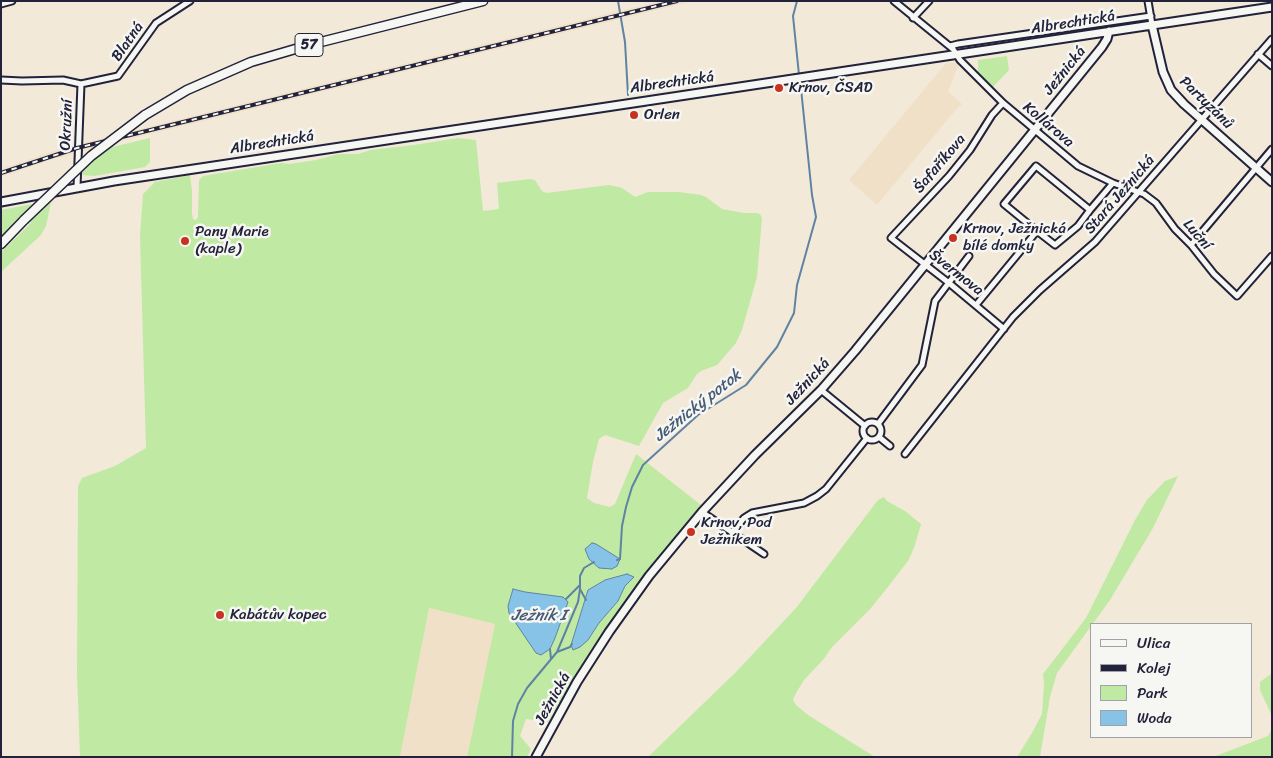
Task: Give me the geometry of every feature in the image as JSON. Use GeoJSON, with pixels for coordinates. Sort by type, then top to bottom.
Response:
{"type":"FeatureCollection","features":[{"type":"Feature","properties":{"kind":"main road","name":"57"},"geometry":{"type":"LineString","coordinates":[[1,244],[91,156],[145,115],[187,90],[251,62],[309,45],[483,1]]}},
{"type":"Feature","properties":{"kind":"main road","name":"Albrechtická"},"geometry":{"type":"LineString","coordinates":[[1,202],[77,187],[1272,7]]}},
{"type":"Feature","properties":{"kind":"main road","name":"Partyzánů"},"geometry":{"type":"LineString","coordinates":[[1152,25],[1161,65],[1168,85],[1180,100],[1272,182]]}},
{"type":"Feature","properties":{"kind":"main road","name":"Ježnická"},"geometry":{"type":"LineString","coordinates":[[536,757],[577,682],[609,632],[649,576],[702,512],[755,455],[821,390],[855,351],[1102,47],[1109,31]]}},
{"type":"Feature","properties":{"kind":"street"},"geometry":{"type":"LineString","coordinates":[[1,4],[12,1]]}},
{"type":"Feature","properties":{"kind":"street","name":"Blatná"},"geometry":{"type":"LineString","coordinates":[[81,84],[118,76],[156,23],[190,1]]}},
{"type":"Feature","properties":{"kind":"street","name":"Kollárova"},"geometry":{"type":"LineString","coordinates":[[894,1],[950,46],[960,60],[1003,103],[1078,166],[1113,183],[1138,192]]}},
{"type":"Feature","properties":{"kind":"street"},"geometry":{"type":"LineString","coordinates":[[913,18],[930,1]]}},
{"type":"Feature","properties":{"kind":"street"},"geometry":{"type":"LineString","coordinates":[[1148,1],[1152,25]]}},
{"type":"Feature","properties":{"kind":"street"},"geometry":{"type":"LineString","coordinates":[[950,46],[1151,16]]}},
{"type":"Feature","properties":{"kind":"street","name":"Stará Ježnická"},"geometry":{"type":"LineString","coordinates":[[905,454],[1013,317],[1040,290],[1091,246],[1272,39]]}},
{"type":"Feature","properties":{"kind":"street"},"geometry":{"type":"LineString","coordinates":[[1258,54],[1272,66]]}},
{"type":"Feature","properties":{"kind":"street","name":"Okružní"},"geometry":{"type":"LineString","coordinates":[[1,80],[62,80],[81,84],[77,187]]}},
{"type":"Feature","properties":{"kind":"street","name":"Šafaříkova"},"geometry":{"type":"LineString","coordinates":[[891,238],[949,176],[970,150],[992,115],[1003,103]]}},
{"type":"Feature","properties":{"kind":"street"},"geometry":{"type":"LineString","coordinates":[[1191,245],[1272,148]]}},
{"type":"Feature","properties":{"kind":"street"},"geometry":{"type":"LineString","coordinates":[[1090,210],[1036,166],[1004,204],[1055,245],[1078,226],[1113,183]]}},
{"type":"Feature","properties":{"kind":"street","name":"Luční"},"geometry":{"type":"LineString","coordinates":[[1138,192],[1147,196],[1158,206],[1214,274],[1237,296],[1272,256]]}},
{"type":"Feature","properties":{"kind":"street"},"geometry":{"type":"LineString","coordinates":[[976,305],[1037,231]]}},
{"type":"Feature","properties":{"kind":"street","name":"Švermova"},"geometry":{"type":"LineString","coordinates":[[891,238],[1004,329]]}},
{"type":"Feature","properties":{"kind":"street"},"geometry":{"type":"LineString","coordinates":[[878,424],[922,365],[935,301],[969,256]]}},
{"type":"Feature","properties":{"kind":"street"},"geometry":{"type":"LineString","coordinates":[[821,390],[865,426]]}},
{"type":"Feature","properties":{"kind":"street"},"geometry":{"type":"LineString","coordinates":[[865,426],[874,422],[878,424],[881,428],[879,437]]}},
{"type":"Feature","properties":{"kind":"street"},"geometry":{"type":"LineString","coordinates":[[865,426],[863,430],[867,438],[871,440],[879,437]]}},
{"type":"Feature","properties":{"kind":"street"},"geometry":{"type":"LineString","coordinates":[[879,437],[890,446]]}},
{"type":"Feature","properties":{"kind":"street"},"geometry":{"type":"LineString","coordinates":[[732,533],[744,518],[752,513],[804,503],[817,496],[826,489],[867,438]]}},
{"type":"Feature","properties":{"kind":"street"},"geometry":{"type":"LineString","coordinates":[[702,512],[764,554]]}},
{"type":"Feature","properties":{"kind":"shaded area"},"geometry":{"type":"Polygon","coordinates":[[[660,1],[693,1],[113,143],[47,161],[1,177],[1,169],[63,148],[660,1]]]}},
{"type":"Feature","properties":{"kind":"shaded area"},"geometry":{"type":"Polygon","coordinates":[[[960,62],[948,91],[962,104],[877,205],[849,180],[946,63],[960,62]]]}},
{"type":"Feature","properties":{"kind":"shaded area"},"geometry":{"type":"Polygon","coordinates":[[[429,608],[495,624],[467,757],[400,757],[429,608]]]}},
{"type":"Feature","properties":{"kind":"green space"},"geometry":{"type":"Polygon","coordinates":[[[1007,56],[1009,70],[992,88],[978,74],[978,60],[1007,56]]]}},
{"type":"Feature","properties":{"kind":"green space"},"geometry":{"type":"Polygon","coordinates":[[[150,138],[150,162],[145,167],[94,176],[81,173],[81,161],[87,153],[150,138]]]}},
{"type":"Feature","properties":{"kind":"green space"},"geometry":{"type":"Polygon","coordinates":[[[458,138],[476,140],[483,211],[499,209],[497,183],[530,179],[535,180],[542,191],[546,193],[609,185],[622,188],[635,197],[648,192],[679,192],[701,195],[722,209],[760,214],[762,218],[757,277],[742,330],[736,343],[717,365],[701,371],[688,388],[663,403],[639,446],[605,435],[599,439],[593,462],[587,498],[594,503],[610,507],[615,504],[636,454],[701,505],[639,581],[589,653],[548,722],[526,719],[520,736],[531,749],[527,757],[467,757],[495,624],[429,608],[400,757],[80,757],[77,673],[78,486],[82,478],[115,466],[146,448],[140,236],[143,194],[155,182],[190,175],[192,213],[193,219],[196,220],[198,217],[199,180],[203,176],[281,163],[290,164],[316,160],[338,154],[358,154],[371,150],[458,138]],[[605,580],[588,590],[571,645],[588,640],[599,623],[618,601],[625,586],[605,580]],[[513,589],[508,606],[536,653],[550,649],[568,602],[563,597],[513,589]]]}},
{"type":"Feature","properties":{"kind":"green space"},"geometry":{"type":"Polygon","coordinates":[[[54,200],[51,202],[46,226],[41,235],[1,272],[1,252],[31,223],[21,215],[1,236],[1,210],[54,200]]]}},
{"type":"Feature","properties":{"kind":"green space"},"geometry":{"type":"Polygon","coordinates":[[[1178,476],[1153,528],[1110,600],[1093,623],[1090,623],[1090,628],[1057,673],[1050,697],[1040,757],[1017,757],[1042,714],[1043,674],[1086,618],[1135,520],[1147,500],[1165,481],[1178,476]]]}},
{"type":"Feature","properties":{"kind":"green space"},"geometry":{"type":"Polygon","coordinates":[[[884,497],[921,524],[914,548],[908,561],[871,608],[832,647],[823,660],[804,680],[793,700],[808,715],[875,757],[648,757],[736,672],[796,608],[878,500],[884,497]]]}},
{"type":"Feature","properties":{"kind":"green space"},"geometry":{"type":"Polygon","coordinates":[[[1272,673],[1272,716],[1260,690],[1260,682],[1272,673]]]}},
{"type":"Feature","properties":{"kind":"green space"},"geometry":{"type":"Polygon","coordinates":[[[1272,729],[1272,757],[1213,757],[1268,736],[1272,729]]]}},
{"type":"Feature","properties":{"kind":"water"},"geometry":{"type":"Polygon","coordinates":[[[592,543],[620,559],[617,566],[612,569],[599,568],[589,559],[585,549],[592,543]]]}},
{"type":"Feature","properties":{"kind":"water"},"geometry":{"type":"Polygon","coordinates":[[[627,574],[634,577],[625,586],[618,601],[599,623],[588,640],[573,650],[571,645],[588,590],[605,580],[627,574]]]}},
{"type":"Feature","properties":{"kind":"water","name":"Ježník I"},"geometry":{"type":"Polygon","coordinates":[[[513,589],[563,597],[568,602],[550,649],[541,655],[536,653],[509,613],[508,606],[513,589]]]}},
{"type":"Feature","properties":{"kind":"waterway"},"geometry":{"type":"LineString","coordinates":[[618,1],[625,42],[628,95]]}},
{"type":"Feature","properties":{"kind":"waterway","name":"Ježnický potok"},"geometry":{"type":"LineString","coordinates":[[797,1],[793,16],[799,75]]}},
{"type":"Feature","properties":{"kind":"waterway","name":"Ježnický potok"},"geometry":{"type":"LineString","coordinates":[[617,560],[620,559],[622,526],[626,507],[632,487],[643,465],[698,415],[746,385],[777,347],[794,313],[797,285],[816,217],[800,79]]}},
{"type":"Feature","properties":{"kind":"waterway","name":"Ježnický potok"},"geometry":{"type":"LineString","coordinates":[[512,757],[513,721],[518,704],[527,688],[557,652],[578,602],[580,576],[584,568],[594,562]]}},
{"type":"Feature","properties":{"kind":"waterway"},"geometry":{"type":"LineString","coordinates":[[566,599],[580,585]]}},
{"type":"Feature","properties":{"kind":"waterway","name":"Ježnický potok"},"geometry":{"type":"LineString","coordinates":[[580,589],[586,600]]}},
{"type":"Feature","properties":{"kind":"waterway"},"geometry":{"type":"LineString","coordinates":[[557,652],[570,647],[572,644]]}},
{"type":"Feature","properties":{"kind":"waterway","name":"Ježnický potok"},"geometry":{"type":"LineString","coordinates":[[550,649],[551,659]]}},
{"type":"Feature","properties":{"kind":"railway"},"geometry":{"type":"LineString","coordinates":[[1,173],[77,148],[677,1]]}},
{"type":"Feature","properties":{"kind":"place","name":"Krnov, ČSAD"},"geometry":{"type":"Point","coordinates":[779,88]}},
{"type":"Feature","properties":{"kind":"place","name":"Orlen"},"geometry":{"type":"Point","coordinates":[634,115]}},
{"type":"Feature","properties":{"kind":"place","name":"Krnov, Ježnická bílé domky"},"geometry":{"type":"Point","coordinates":[953,238]}},
{"type":"Feature","properties":{"kind":"place","name":"Pany Marie (kaple)"},"geometry":{"type":"Point","coordinates":[185,241]}},
{"type":"Feature","properties":{"kind":"place","name":"Krnov, Pod Ježníkem"},"geometry":{"type":"Point","coordinates":[691,532]}},
{"type":"Feature","properties":{"kind":"place","name":"Kabátův kopec"},"geometry":{"type":"Point","coordinates":[220,615]}}]}
